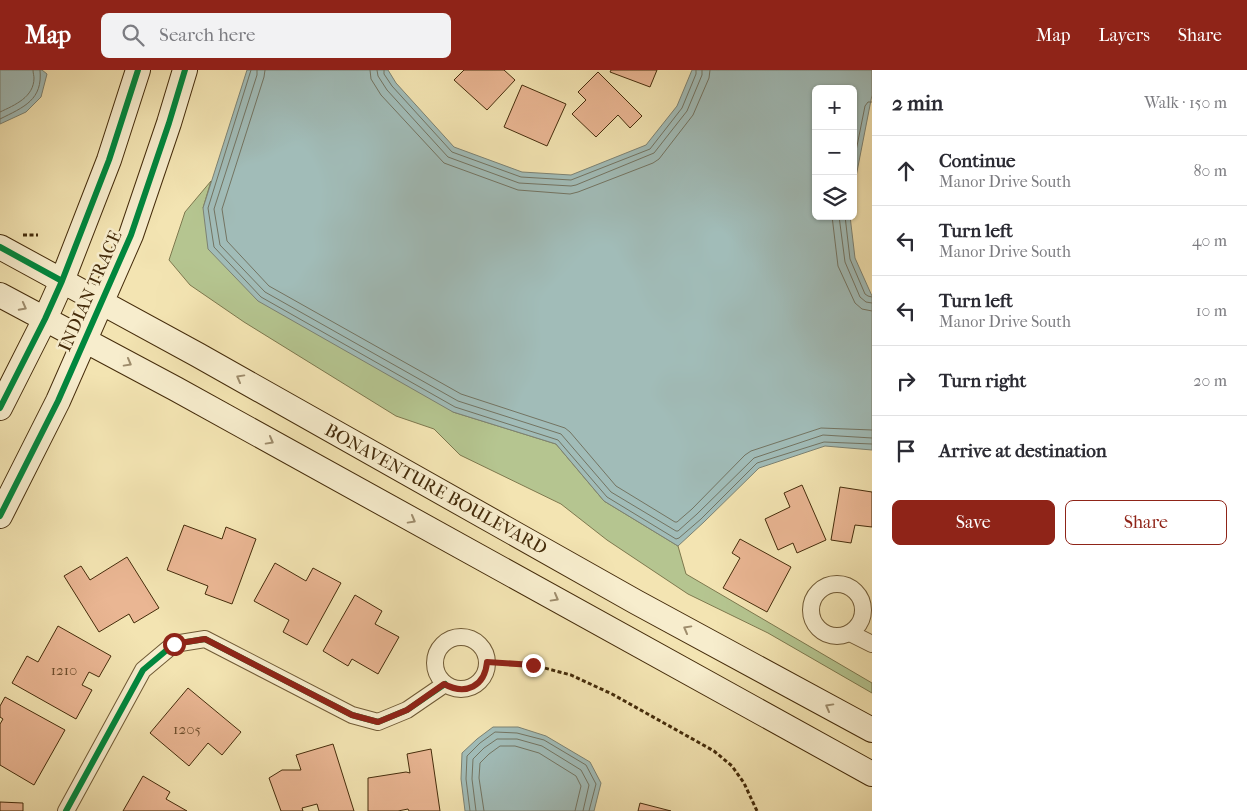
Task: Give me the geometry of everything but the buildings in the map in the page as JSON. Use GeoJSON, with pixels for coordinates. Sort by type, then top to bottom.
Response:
{"type":"FeatureCollection","features":[{"type":"Feature","properties":{"kind":"main road","name":"INDIAN TRACE"},"geometry":{"type":"LineString","coordinates":[[0,408],[62,281],[109,160],[138,70]]}},
{"type":"Feature","properties":{"kind":"main road","name":"INDIAN TRACE"},"geometry":{"type":"LineString","coordinates":[[0,516],[58,401],[131,235],[185,70]]}},
{"type":"Feature","properties":{"kind":"main road","name":"BONAVENTURE BOULEVARD"},"geometry":{"type":"LineString","coordinates":[[0,247],[198,355],[636,602],[872,730]]}},
{"type":"Feature","properties":{"kind":"main road"},"geometry":{"type":"LineString","coordinates":[[0,295],[872,774]]}},
{"type":"Feature","properties":{"kind":"street"},"geometry":{"type":"LineString","coordinates":[[850,633],[872,644]]}},
{"type":"Feature","properties":{"kind":"street"},"geometry":{"type":"LineString","coordinates":[[458,637],[466,637],[481,646],[487,662],[482,678],[469,688],[460,690],[444,684],[435,669],[434,660],[442,645],[458,637]]}},
{"type":"Feature","properties":{"kind":"street"},"geometry":{"type":"LineString","coordinates":[[66,811],[143,670],[174,644],[205,639],[352,715],[378,722],[407,710],[444,684]]}},
{"type":"Feature","properties":{"kind":"path"},"geometry":{"type":"LineString","coordinates":[[487,662],[533,665],[571,675],[620,699],[714,751],[732,766],[744,783],[757,811]]}},
{"type":"Feature","properties":{"kind":"green space"},"geometry":{"type":"Polygon","coordinates":[[[211,181],[203,208],[453,412],[556,444],[604,501],[678,546],[686,574],[872,683],[872,693],[768,633],[688,594],[607,540],[561,504],[460,455],[434,429],[396,416],[244,322],[190,285],[169,260],[185,212],[211,181]]]}},
{"type":"Feature","properties":{"kind":"water"},"geometry":{"type":"Polygon","coordinates":[[[0,70],[42,70],[47,74],[41,97],[26,112],[0,124],[0,70]]]}},
{"type":"Feature","properties":{"kind":"water"},"geometry":{"type":"Polygon","coordinates":[[[247,70],[388,70],[396,83],[454,147],[522,172],[571,175],[646,145],[677,106],[692,70],[872,70],[872,95],[857,172],[857,85],[812,85],[812,220],[850,220],[855,258],[872,296],[872,450],[825,446],[759,468],[678,546],[604,501],[556,444],[453,412],[258,301],[208,249],[203,208],[247,70]]]}},
{"type":"Feature","properties":{"kind":"water"},"geometry":{"type":"Polygon","coordinates":[[[493,727],[518,727],[546,736],[590,762],[601,783],[594,811],[465,811],[461,779],[462,753],[493,727]]]}},
{"type":"Feature","properties":{"kind":"cycle path"},"geometry":{"type":"LineString","coordinates":[[0,408],[62,281],[109,160],[138,70]]}},
{"type":"Feature","properties":{"kind":"cycle path"},"geometry":{"type":"LineString","coordinates":[[0,516],[58,401],[131,235],[185,70]]}},
{"type":"Feature","properties":{"kind":"cycle path"},"geometry":{"type":"LineString","coordinates":[[0,247],[62,281]]}},
{"type":"Feature","properties":{"kind":"cycle path"},"geometry":{"type":"LineString","coordinates":[[66,811],[143,670],[174,644],[205,639],[352,715],[378,722],[407,710],[445,684]]}},
{"type":"Feature","properties":{"kind":"route"},"geometry":{"type":"LineString","coordinates":[[174,644],[205,639],[352,715],[378,722],[407,710],[444,684],[460,690],[469,688],[482,678],[487,662],[533,665]]}}]}
